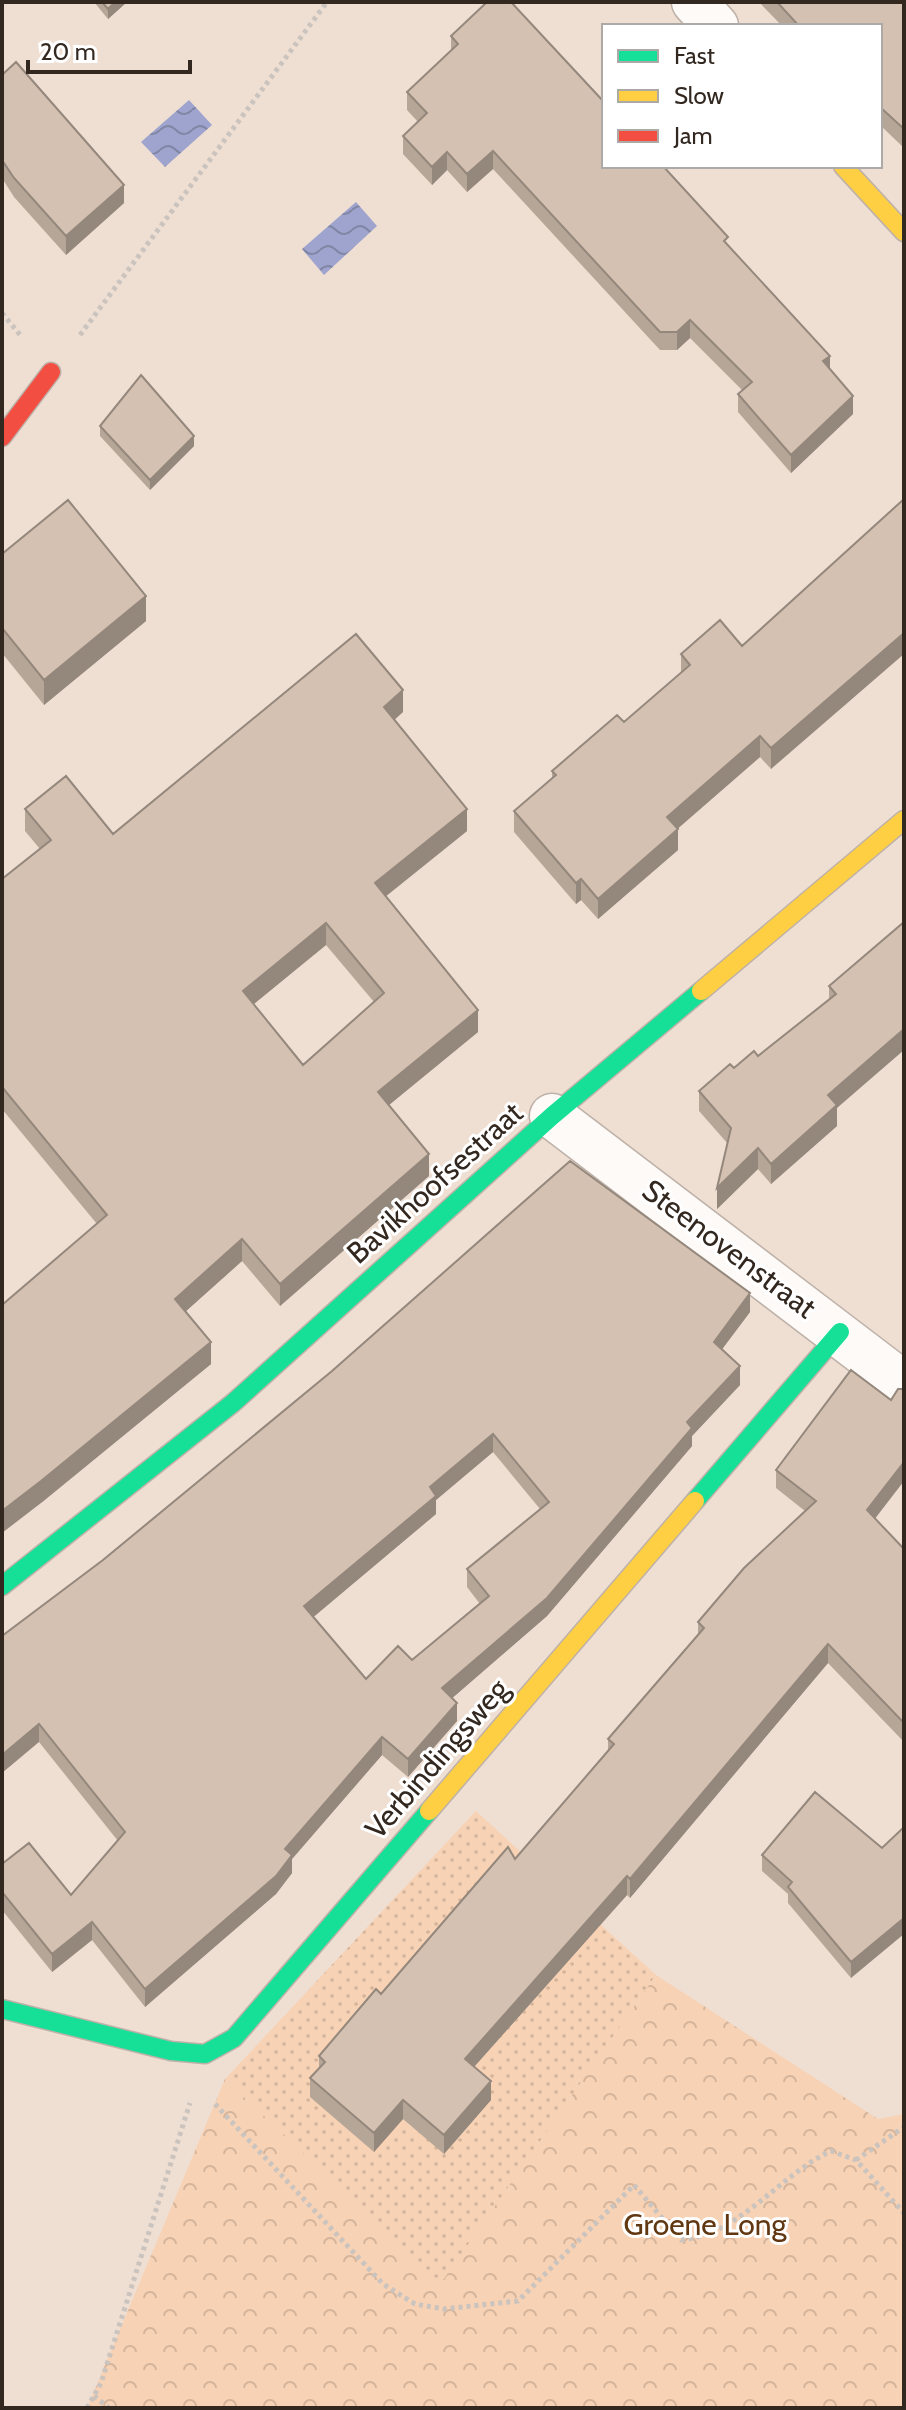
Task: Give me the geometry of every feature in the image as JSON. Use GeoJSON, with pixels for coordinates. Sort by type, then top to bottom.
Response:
{"type":"FeatureCollection","features":[{"type":"Feature","properties":{"kind":"street"},"geometry":{"type":"LineString","coordinates":[[694,2],[714,24]]}},
{"type":"Feature","properties":{"kind":"street"},"geometry":{"type":"LineString","coordinates":[[845,168],[904,232]]}},
{"type":"Feature","properties":{"kind":"street"},"geometry":{"type":"LineString","coordinates":[[2,437],[51,372]]}},
{"type":"Feature","properties":{"kind":"street","name":"Bavikhoofsestraat"},"geometry":{"type":"LineString","coordinates":[[2,1586],[233,1403],[552,1116],[904,820]]}},
{"type":"Feature","properties":{"kind":"street","name":"Steenovenstraat"},"geometry":{"type":"LineString","coordinates":[[552,1116],[840,1332],[904,1384]]}},
{"type":"Feature","properties":{"kind":"street","name":"Verbindingsweg"},"geometry":{"type":"LineString","coordinates":[[205,2054],[234,2038],[840,1332]]}},
{"type":"Feature","properties":{"kind":"street"},"geometry":{"type":"LineString","coordinates":[[2,2009],[171,2051],[205,2054]]}},
{"type":"Feature","properties":{"kind":"path"},"geometry":{"type":"LineString","coordinates":[[51,372],[215,157],[327,2]]}},
{"type":"Feature","properties":{"kind":"path"},"geometry":{"type":"LineString","coordinates":[[87,2408],[101,2383],[205,2054]]}},
{"type":"Feature","properties":{"kind":"path"},"geometry":{"type":"LineString","coordinates":[[196,2084],[383,2284],[415,2304],[444,2309],[518,2301],[634,2185],[681,2240],[702,2238],[739,2217],[811,2160],[831,2151],[856,2160],[904,2213]]}},
{"type":"Feature","properties":{"kind":"path"},"geometry":{"type":"LineString","coordinates":[[856,2160],[904,2127]]}},
{"type":"Feature","properties":{"kind":"path"},"geometry":{"type":"LineString","coordinates":[[94,2396],[109,2408]]}},
{"type":"Feature","properties":{"kind":"green space"},"geometry":{"type":"Polygon","coordinates":[[[476,1811],[656,1975],[441,2284],[225,2079],[476,1811]]]}},
{"type":"Feature","properties":{"kind":"green space","name":"Groene Long"},"geometry":{"type":"Polygon","coordinates":[[[656,1975],[878,2119],[904,2114],[904,2408],[87,2408],[225,2079],[441,2283],[656,1975]]]}},
{"type":"Feature","properties":{"kind":"water"},"geometry":{"type":"Polygon","coordinates":[[[189,100],[212,125],[165,167],[141,142],[189,100]]]}},
{"type":"Feature","properties":{"kind":"water"},"geometry":{"type":"Polygon","coordinates":[[[356,202],[377,226],[324,275],[302,249],[356,202]]]}},
{"type":"Feature","properties":{"kind":"building"},"geometry":{"type":"Polygon","coordinates":[[[102,2],[115,2],[108,9],[102,2]]]}},
{"type":"Feature","properties":{"kind":"building"},"geometry":{"type":"Polygon","coordinates":[[[487,2],[511,2],[602,100],[602,168],[665,168],[728,237],[724,241],[830,356],[823,361],[853,396],[791,455],[738,394],[752,382],[690,320],[677,332],[660,332],[493,151],[467,174],[447,152],[432,167],[403,136],[427,113],[407,92],[458,44],[451,36],[487,2]]]}},
{"type":"Feature","properties":{"kind":"building"},"geometry":{"type":"Polygon","coordinates":[[[777,2],[904,2],[904,129],[882,109],[882,24],[797,24],[777,2]]]}},
{"type":"Feature","properties":{"kind":"building"},"geometry":{"type":"Polygon","coordinates":[[[16,62],[124,185],[66,236],[14,178],[2,160],[2,75],[16,62]]]}},
{"type":"Feature","properties":{"kind":"building"},"geometry":{"type":"Polygon","coordinates":[[[141,375],[194,436],[150,480],[100,426],[141,375]]]}},
{"type":"Feature","properties":{"kind":"building"},"geometry":{"type":"Polygon","coordinates":[[[904,499],[904,633],[771,748],[760,736],[667,817],[678,829],[598,899],[581,879],[576,883],[514,811],[556,775],[552,771],[617,715],[624,722],[690,665],[681,654],[720,620],[742,646],[904,499]]]}},
{"type":"Feature","properties":{"kind":"building"},"geometry":{"type":"Polygon","coordinates":[[[68,500],[146,596],[44,680],[2,628],[2,554],[68,500]]]}},
{"type":"Feature","properties":{"kind":"building"},"geometry":{"type":"Polygon","coordinates":[[[356,634],[403,690],[384,707],[467,809],[375,883],[478,1010],[378,1092],[429,1154],[280,1284],[242,1239],[175,1299],[211,1342],[2,1511],[2,1305],[107,1215],[2,1087],[2,879],[51,840],[25,809],[66,776],[113,834],[356,634]],[[326,923],[243,991],[303,1065],[384,993],[326,923]]]}},
{"type":"Feature","properties":{"kind":"building"},"geometry":{"type":"Polygon","coordinates":[[[904,922],[904,1029],[828,1095],[837,1105],[771,1164],[758,1148],[717,1188],[731,1128],[699,1091],[730,1064],[734,1068],[754,1051],[758,1056],[836,994],[829,986],[904,922]]]}},
{"type":"Feature","properties":{"kind":"building"},"geometry":{"type":"Polygon","coordinates":[[[570,1161],[750,1293],[714,1342],[740,1366],[687,1422],[692,1428],[547,1598],[442,1688],[457,1703],[408,1759],[382,1737],[285,1849],[292,1855],[276,1876],[145,1989],[92,1922],[52,1954],[2,1892],[2,1864],[29,1843],[71,1895],[125,1832],[39,1724],[2,1755],[2,1636],[103,1560],[332,1371],[570,1161]],[[493,1434],[430,1487],[436,1496],[304,1606],[366,1679],[398,1646],[412,1660],[489,1596],[467,1569],[549,1502],[493,1434]]]}},
{"type":"Feature","properties":{"kind":"building"},"geometry":{"type":"Polygon","coordinates":[[[851,1370],[891,1400],[898,1389],[904,1389],[904,1462],[867,1510],[904,1549],[904,1723],[828,1644],[630,1879],[627,1876],[465,2059],[491,2081],[444,2135],[403,2100],[374,2133],[310,2078],[325,2062],[319,2056],[376,1989],[381,1994],[508,1847],[515,1859],[614,1744],[608,1739],[704,1628],[698,1622],[744,1568],[816,1501],[776,1470],[851,1370]]]}},
{"type":"Feature","properties":{"kind":"building"},"geometry":{"type":"Polygon","coordinates":[[[815,1792],[882,1848],[904,1827],[904,1918],[851,1962],[788,1887],[792,1882],[762,1855],[815,1792]]]}},
{"type":"Feature","properties":{"kind":"traffic: fast"},"geometry":{"type":"LineString","coordinates":[[2,1586],[233,1403],[552,1116],[701,991]]}},
{"type":"Feature","properties":{"kind":"traffic: fast"},"geometry":{"type":"LineString","coordinates":[[695,1501],[840,1332]]}},
{"type":"Feature","properties":{"kind":"traffic: fast"},"geometry":{"type":"LineString","coordinates":[[2,2009],[171,2051],[205,2054],[234,2038],[429,1811]]}},
{"type":"Feature","properties":{"kind":"traffic: slow"},"geometry":{"type":"LineString","coordinates":[[845,168],[904,232]]}},
{"type":"Feature","properties":{"kind":"traffic: slow"},"geometry":{"type":"LineString","coordinates":[[701,991],[904,820]]}},
{"type":"Feature","properties":{"kind":"traffic: slow"},"geometry":{"type":"LineString","coordinates":[[429,1811],[695,1501]]}},
{"type":"Feature","properties":{"kind":"traffic: jam"},"geometry":{"type":"LineString","coordinates":[[2,437],[51,372]]}}]}
